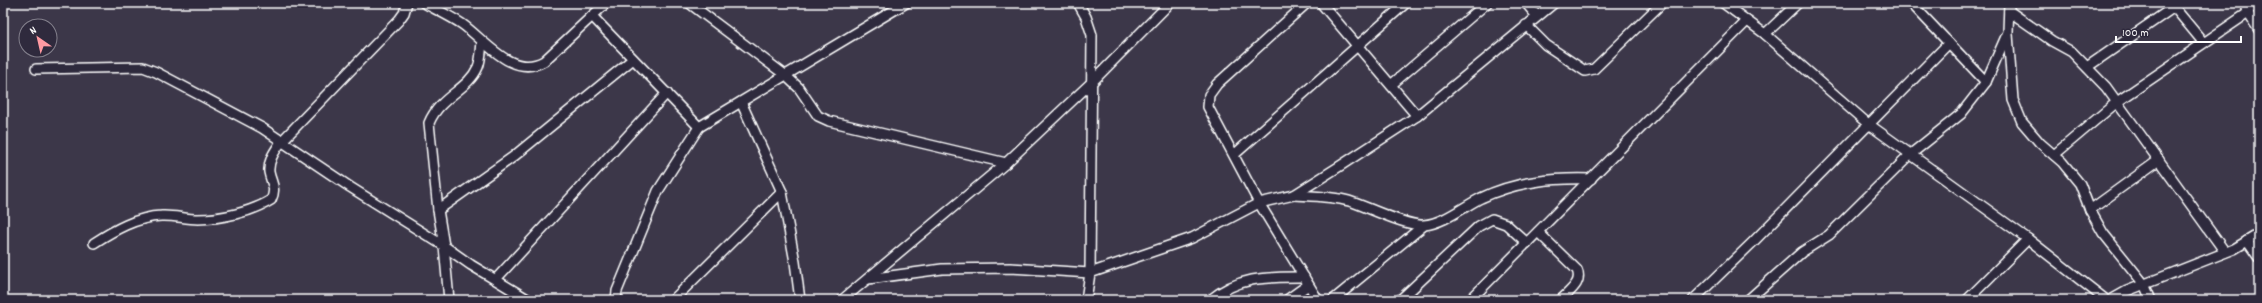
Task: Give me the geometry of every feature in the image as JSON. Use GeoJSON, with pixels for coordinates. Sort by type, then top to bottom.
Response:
{"type":"FeatureCollection","features":[{"type":"Feature","properties":{"kind":"street"},"geometry":{"type":"LineString","coordinates":[[94,243],[119,228],[151,217],[161,216],[198,219],[232,213],[265,204],[271,200],[274,193],[270,163],[281,142],[399,20],[404,13],[407,3]]}},
{"type":"Feature","properties":{"kind":"street"},"geometry":{"type":"LineString","coordinates":[[424,3],[464,25],[501,57],[516,63],[537,65],[544,61],[606,3]]}},
{"type":"Feature","properties":{"kind":"street"},"geometry":{"type":"LineString","coordinates":[[689,3],[799,88],[818,116],[829,121],[1006,162]]}},
{"type":"Feature","properties":{"kind":"street"},"geometry":{"type":"LineString","coordinates":[[616,300],[620,284],[658,191],[699,127],[906,3]]}},
{"type":"Feature","properties":{"kind":"street"},"geometry":{"type":"LineString","coordinates":[[1078,3],[1086,17],[1092,36],[1090,273],[1086,300]]}},
{"type":"Feature","properties":{"kind":"street"},"geometry":{"type":"LineString","coordinates":[[842,300],[1006,162],[1092,82],[1170,3]]}},
{"type":"Feature","properties":{"kind":"street"},"geometry":{"type":"LineString","coordinates":[[1307,3],[1217,84],[1209,95],[1208,107],[1235,154],[1259,203],[1318,300]]}},
{"type":"Feature","properties":{"kind":"street"},"geometry":{"type":"LineString","coordinates":[[1321,3],[1417,116]]}},
{"type":"Feature","properties":{"kind":"street"},"geometry":{"type":"LineString","coordinates":[[1235,154],[1406,3]]}},
{"type":"Feature","properties":{"kind":"street"},"geometry":{"type":"LineString","coordinates":[[1390,85],[1487,3]]}},
{"type":"Feature","properties":{"kind":"street"},"geometry":{"type":"LineString","coordinates":[[1526,3],[1537,16]]}},
{"type":"Feature","properties":{"kind":"street"},"geometry":{"type":"LineString","coordinates":[[1294,195],[1417,116],[1554,3]]}},
{"type":"Feature","properties":{"kind":"street"},"geometry":{"type":"LineString","coordinates":[[1526,25],[1546,45],[1585,71],[1594,69],[1662,3]]}},
{"type":"Feature","properties":{"kind":"street"},"geometry":{"type":"LineString","coordinates":[[1723,3],[1746,22],[1765,34],[1867,123],[2028,239],[2106,300]]}},
{"type":"Feature","properties":{"kind":"street"},"geometry":{"type":"LineString","coordinates":[[1765,34],[1798,3]]}},
{"type":"Feature","properties":{"kind":"street"},"geometry":{"type":"LineString","coordinates":[[1911,3],[1986,82]]}},
{"type":"Feature","properties":{"kind":"street"},"geometry":{"type":"LineString","coordinates":[[2054,155],[2117,102],[2248,9],[2259,4]]}},
{"type":"Feature","properties":{"kind":"street"},"geometry":{"type":"LineString","coordinates":[[2087,67],[2174,5],[2203,42]]}},
{"type":"Feature","properties":{"kind":"street"},"geometry":{"type":"LineString","coordinates":[[2009,7],[2052,41],[2072,52],[2106,87],[2226,252]]}},
{"type":"Feature","properties":{"kind":"street"},"geometry":{"type":"LineString","coordinates":[[2009,7],[2008,32],[2013,100],[2022,122],[2062,162],[2080,184],[2090,210],[2103,233],[2144,284],[2151,300]]}},
{"type":"Feature","properties":{"kind":"street"},"geometry":{"type":"LineString","coordinates":[[2248,9],[2259,30]]}},
{"type":"Feature","properties":{"kind":"street"},"geometry":{"type":"LineString","coordinates":[[592,16],[699,127]]}},
{"type":"Feature","properties":{"kind":"street"},"geometry":{"type":"LineString","coordinates":[[1470,300],[1746,22]]}},
{"type":"Feature","properties":{"kind":"street"},"geometry":{"type":"LineString","coordinates":[[1748,300],[1802,252],[1830,235],[1911,154],[1961,114],[1986,82],[2008,32]]}},
{"type":"Feature","properties":{"kind":"street"},"geometry":{"type":"LineString","coordinates":[[449,300],[429,123],[435,110],[473,77],[479,66],[482,42]]}},
{"type":"Feature","properties":{"kind":"street"},"geometry":{"type":"LineString","coordinates":[[1693,300],[1753,242],[1867,123],[1948,43]]}},
{"type":"Feature","properties":{"kind":"street"},"geometry":{"type":"LineString","coordinates":[[438,210],[513,157],[633,59]]}},
{"type":"Feature","properties":{"kind":"street"},"geometry":{"type":"LineString","coordinates":[[36,69],[143,67],[232,111],[262,128],[281,142],[444,246],[471,266],[529,300]]}},
{"type":"Feature","properties":{"kind":"street"},"geometry":{"type":"LineString","coordinates":[[496,280],[667,93]]}},
{"type":"Feature","properties":{"kind":"street"},"geometry":{"type":"LineString","coordinates":[[741,102],[782,192],[795,262],[800,300]]}},
{"type":"Feature","properties":{"kind":"street"},"geometry":{"type":"LineString","coordinates":[[2090,210],[2159,160]]}},
{"type":"Feature","properties":{"kind":"street"},"geometry":{"type":"LineString","coordinates":[[1333,300],[1422,226],[1436,222],[1483,198],[1519,184],[1553,178],[1591,179]]}},
{"type":"Feature","properties":{"kind":"street"},"geometry":{"type":"LineString","coordinates":[[673,300],[782,192]]}},
{"type":"Feature","properties":{"kind":"street"},"geometry":{"type":"LineString","coordinates":[[868,278],[942,269],[1010,268],[1090,273],[1192,238],[1259,203],[1294,195],[1347,200],[1410,224],[1422,226]]}},
{"type":"Feature","properties":{"kind":"street"},"geometry":{"type":"LineString","coordinates":[[1400,300],[1479,226],[1492,219],[1506,224],[1527,243]]}},
{"type":"Feature","properties":{"kind":"street"},"geometry":{"type":"LineString","coordinates":[[1538,232],[1577,270],[1580,276],[1578,282],[1561,300]]}},
{"type":"Feature","properties":{"kind":"street"},"geometry":{"type":"LineString","coordinates":[[2110,300],[2144,284],[2226,252],[2259,234]]}},
{"type":"Feature","properties":{"kind":"street"},"geometry":{"type":"LineString","coordinates":[[1968,300],[2028,239]]}},
{"type":"Feature","properties":{"kind":"street"},"geometry":{"type":"LineString","coordinates":[[2247,241],[2259,258]]}},
{"type":"Feature","properties":{"kind":"street"},"geometry":{"type":"LineString","coordinates":[[1210,300],[1223,289],[1239,282],[1268,277],[1306,281]]}},
{"type":"Feature","properties":{"kind":"street"},"geometry":{"type":"LineString","coordinates":[[1287,300],[1306,281]]}}]}
